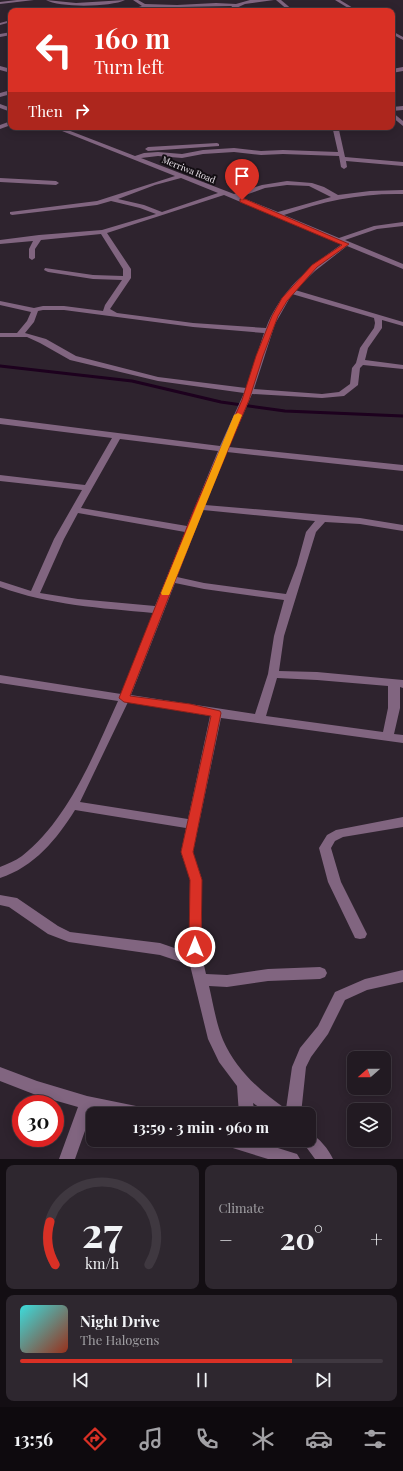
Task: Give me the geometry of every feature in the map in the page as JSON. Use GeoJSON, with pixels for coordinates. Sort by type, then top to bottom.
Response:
{"type":"FeatureCollection","features":[{"type":"Feature","properties":{"kind":"street"},"geometry":{"type":"LineString","coordinates":[[0,3],[32,0]]}},
{"type":"Feature","properties":{"kind":"street"},"geometry":{"type":"LineString","coordinates":[[48,0],[67,4],[84,4],[123,0]]}},
{"type":"Feature","properties":{"kind":"street"},"geometry":{"type":"LineString","coordinates":[[131,0],[135,0],[150,8]]}},
{"type":"Feature","properties":{"kind":"street"},"geometry":{"type":"LineString","coordinates":[[138,8],[146,6],[216,4],[235,5],[272,0]]}},
{"type":"Feature","properties":{"kind":"street"},"geometry":{"type":"LineString","coordinates":[[278,0],[288,8]]}},
{"type":"Feature","properties":{"kind":"street"},"geometry":{"type":"LineString","coordinates":[[337,0],[351,8]]}},
{"type":"Feature","properties":{"kind":"street"},"geometry":{"type":"LineString","coordinates":[[232,8],[235,5]]}},
{"type":"Feature","properties":{"kind":"street"},"geometry":{"type":"LineString","coordinates":[[395,117],[403,124]]}},
{"type":"Feature","properties":{"kind":"street","name":"Merriwa Road"},"geometry":{"type":"LineString","coordinates":[[63,130],[182,176],[403,267]]}},
{"type":"Feature","properties":{"kind":"street"},"geometry":{"type":"LineString","coordinates":[[336,130],[344,167]]}},
{"type":"Feature","properties":{"kind":"street"},"geometry":{"type":"LineString","coordinates":[[126,154],[152,148],[212,145],[234,150],[261,153],[284,152],[403,164]]}},
{"type":"Feature","properties":{"kind":"street"},"geometry":{"type":"LineString","coordinates":[[136,158],[148,155],[182,156],[203,152],[234,150]]}},
{"type":"Feature","properties":{"kind":"street"},"geometry":{"type":"LineString","coordinates":[[12,213],[80,206],[111,200],[153,184],[182,176]]}},
{"type":"Feature","properties":{"kind":"street"},"geometry":{"type":"LineString","coordinates":[[0,180],[56,183]]}},
{"type":"Feature","properties":{"kind":"street"},"geometry":{"type":"LineString","coordinates":[[233,197],[269,185],[288,184],[319,187],[336,198]]}},
{"type":"Feature","properties":{"kind":"street"},"geometry":{"type":"LineString","coordinates":[[276,215],[336,198],[375,192],[403,192]]}},
{"type":"Feature","properties":{"kind":"street"},"geometry":{"type":"LineString","coordinates":[[0,242],[39,237],[103,232],[224,194]]}},
{"type":"Feature","properties":{"kind":"street"},"geometry":{"type":"LineString","coordinates":[[111,200],[136,204],[162,214]]}},
{"type":"Feature","properties":{"kind":"street"},"geometry":{"type":"LineString","coordinates":[[337,241],[376,227],[403,224]]}},
{"type":"Feature","properties":{"kind":"street"},"geometry":{"type":"LineString","coordinates":[[103,232],[127,269],[127,278],[107,306],[106,310],[114,314]]}},
{"type":"Feature","properties":{"kind":"street"},"geometry":{"type":"LineString","coordinates":[[32,258],[32,249],[39,237]]}},
{"type":"Feature","properties":{"kind":"street"},"geometry":{"type":"LineString","coordinates":[[0,873],[24,860],[45,841],[73,805],[124,698],[158,610],[249,391],[269,331],[278,310],[291,291],[314,266],[346,244]]}},
{"type":"Feature","properties":{"kind":"street"},"geometry":{"type":"LineString","coordinates":[[48,270],[93,277],[127,278]]}},
{"type":"Feature","properties":{"kind":"street"},"geometry":{"type":"LineString","coordinates":[[291,291],[403,324]]}},
{"type":"Feature","properties":{"kind":"street"},"geometry":{"type":"LineString","coordinates":[[0,303],[34,310],[58,308],[114,314],[195,326],[269,331]]}},
{"type":"Feature","properties":{"kind":"street"},"geometry":{"type":"LineString","coordinates":[[20,334],[30,322],[35,312],[34,310]]}},
{"type":"Feature","properties":{"kind":"street"},"geometry":{"type":"LineString","coordinates":[[0,335],[28,334],[43,340],[73,358],[158,379],[184,388],[206,385],[249,391],[314,396],[338,395],[354,385],[356,368],[360,362],[364,348],[378,328],[379,323],[377,316]]}},
{"type":"Feature","properties":{"kind":"street"},"geometry":{"type":"LineString","coordinates":[[360,362],[403,367]]}},
{"type":"Feature","properties":{"kind":"street"},"geometry":{"type":"LineString","coordinates":[[0,421],[403,468]]}},
{"type":"Feature","properties":{"kind":"street"},"geometry":{"type":"LineString","coordinates":[[34,594],[59,539],[118,435]]}},
{"type":"Feature","properties":{"kind":"street"},"geometry":{"type":"LineString","coordinates":[[0,478],[88,488]]}},
{"type":"Feature","properties":{"kind":"street"},"geometry":{"type":"LineString","coordinates":[[200,507],[323,519],[360,521],[403,528]]}},
{"type":"Feature","properties":{"kind":"street"},"geometry":{"type":"LineString","coordinates":[[76,510],[191,530]]}},
{"type":"Feature","properties":{"kind":"street"},"geometry":{"type":"LineString","coordinates":[[301,517],[310,526],[311,532]]}},
{"type":"Feature","properties":{"kind":"street"},"geometry":{"type":"LineString","coordinates":[[259,720],[274,674],[280,636],[290,598],[302,565],[311,532],[323,519]]}},
{"type":"Feature","properties":{"kind":"street"},"geometry":{"type":"LineString","coordinates":[[171,579],[204,586],[290,598]]}},
{"type":"Feature","properties":{"kind":"street"},"geometry":{"type":"LineString","coordinates":[[0,584],[34,594],[61,599],[158,610]]}},
{"type":"Feature","properties":{"kind":"street"},"geometry":{"type":"LineString","coordinates":[[274,674],[317,676],[398,684],[388,737]]}},
{"type":"Feature","properties":{"kind":"street"},"geometry":{"type":"LineString","coordinates":[[0,679],[259,720],[403,739]]}},
{"type":"Feature","properties":{"kind":"street"},"geometry":{"type":"LineString","coordinates":[[216,713],[187,852],[196,880],[196,961],[215,1039],[224,1057],[244,1084],[258,1098],[271,1107]]}},
{"type":"Feature","properties":{"kind":"street"},"geometry":{"type":"LineString","coordinates":[[73,805],[193,825]]}},
{"type":"Feature","properties":{"kind":"street"},"geometry":{"type":"LineString","coordinates":[[360,934],[326,859],[325,848],[331,838],[340,833],[403,822]]}},
{"type":"Feature","properties":{"kind":"street"},"geometry":{"type":"LineString","coordinates":[[0,900],[12,902],[53,930],[69,937],[160,949],[196,961]]}},
{"type":"Feature","properties":{"kind":"street"},"geometry":{"type":"LineString","coordinates":[[200,980],[227,981],[268,975],[320,973]]}},
{"type":"Feature","properties":{"kind":"street"},"geometry":{"type":"LineString","coordinates":[[294,1107],[299,1067],[306,1054],[323,1030],[340,996],[365,985],[403,976]]}},
{"type":"Feature","properties":{"kind":"street"},"geometry":{"type":"LineString","coordinates":[[0,1074],[36,1088],[87,1103],[107,1107]]}},
{"type":"Feature","properties":{"kind":"street"},"geometry":{"type":"LineString","coordinates":[[244,1084],[246,1107]]}},
{"type":"Feature","properties":{"kind":"street"},"geometry":{"type":"LineString","coordinates":[[66,1159],[87,1103]]}},
{"type":"Feature","properties":{"kind":"street"},"geometry":{"type":"LineString","coordinates":[[261,1147],[292,1159]]}},
{"type":"Feature","properties":{"kind":"street"},"geometry":{"type":"LineString","coordinates":[[315,1147],[325,1159]]}},
{"type":"Feature","properties":{"kind":"waterway"},"geometry":{"type":"LineString","coordinates":[[0,366],[132,381],[221,402],[285,411],[403,416]]}},
{"type":"Feature","properties":{"kind":"slow traffic"},"geometry":{"type":"LineString","coordinates":[[165,593],[190,534],[204,494],[238,415]]}},
{"type":"Feature","properties":{"kind":"route"},"geometry":{"type":"LineString","coordinates":[[195,947],[196,880],[187,852],[216,713],[124,698],[220,458],[241,408],[246,400],[275,316],[291,291],[314,266],[346,244],[242,200]]}}]}
